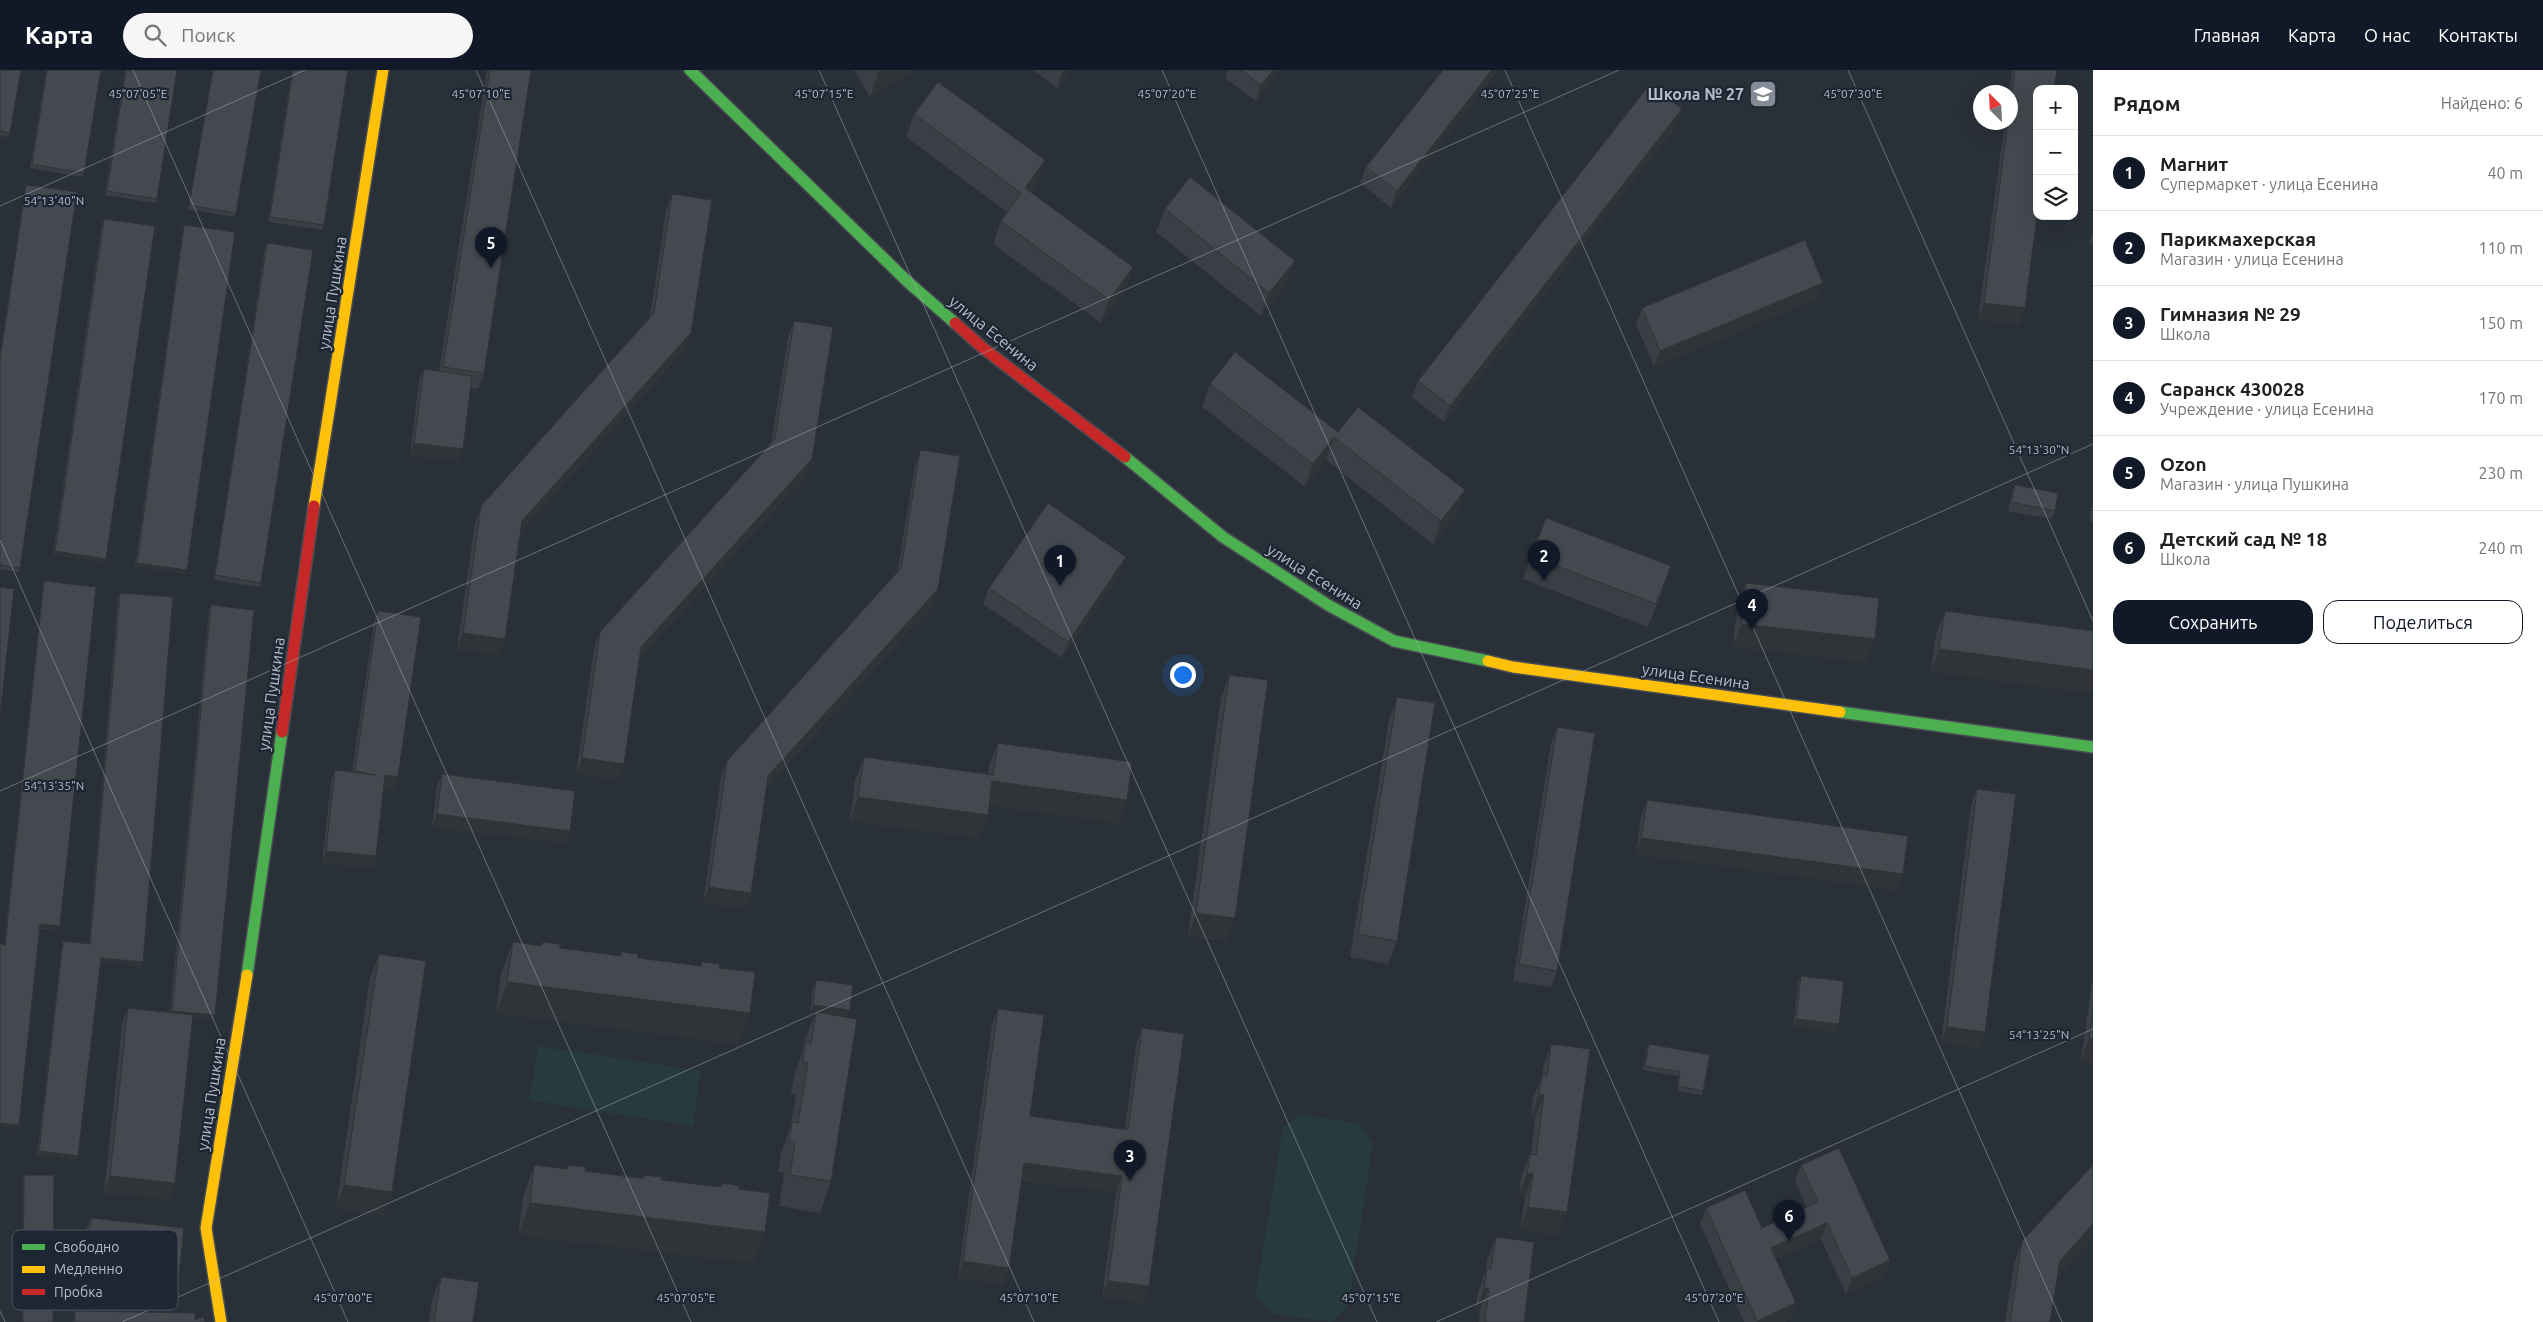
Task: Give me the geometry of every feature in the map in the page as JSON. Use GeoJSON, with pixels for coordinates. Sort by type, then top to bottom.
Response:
{"type":"FeatureCollection","features":[{"type":"Feature","properties":{"kind":"street","name":"улица Пушкина"},"geometry":{"type":"LineString","coordinates":[[221,1322],[206,1228],[259,898],[305,568],[383,70]]}},
{"type":"Feature","properties":{"kind":"street","name":"улица Есенина"},"geometry":{"type":"LineString","coordinates":[[690,70],[909,283],[983,348],[1100,436],[1223,537],[1328,605],[1394,641],[1513,667],[2093,747]]}},
{"type":"Feature","properties":{"kind":"green space"},"geometry":{"type":"Polygon","coordinates":[[[538,1046],[701,1071],[693,1126],[529,1100],[538,1046]]]}},
{"type":"Feature","properties":{"kind":"green space"},"geometry":{"type":"Polygon","coordinates":[[[1301,1115],[1358,1123],[1373,1143],[1348,1307],[1332,1322],[1274,1314],[1255,1296],[1283,1126],[1301,1115]]]}},
{"type":"Feature","properties":{"kind":"building"},"geometry":{"type":"Polygon","coordinates":[[[0,70],[21,70],[10,133],[0,131],[0,70]]]}},
{"type":"Feature","properties":{"kind":"building"},"geometry":{"type":"Polygon","coordinates":[[[47,70],[101,70],[84,173],[32,164],[47,70]]]}},
{"type":"Feature","properties":{"kind":"building"},"geometry":{"type":"Polygon","coordinates":[[[126,70],[177,70],[157,199],[107,191],[126,70]]]}},
{"type":"Feature","properties":{"kind":"building"},"geometry":{"type":"Polygon","coordinates":[[[213,70],[261,70],[236,213],[189,205],[213,70]]]}},
{"type":"Feature","properties":{"kind":"building"},"geometry":{"type":"Polygon","coordinates":[[[293,70],[348,70],[324,225],[270,217],[293,70]]]}},
{"type":"Feature","properties":{"kind":"building"},"geometry":{"type":"Polygon","coordinates":[[[490,70],[531,70],[484,373],[443,367],[490,70]]]}},
{"type":"Feature","properties":{"kind":"building"},"geometry":{"type":"Polygon","coordinates":[[[1241,70],[1273,70],[1261,85],[1241,70]]]}},
{"type":"Feature","properties":{"kind":"building"},"geometry":{"type":"Polygon","coordinates":[[[1443,70],[1492,70],[1397,191],[1366,167],[1443,70]]]}},
{"type":"Feature","properties":{"kind":"building"},"geometry":{"type":"Polygon","coordinates":[[[2015,70],[2057,70],[2055,85],[2033,85],[2033,220],[2036,220],[2025,308],[1984,303],[2007,130],[2018,130],[2018,85],[2013,85],[2015,70]]]}},
{"type":"Feature","properties":{"kind":"building"},"geometry":{"type":"Polygon","coordinates":[[[938,82],[1045,160],[1025,188],[1133,267],[1109,300],[1001,221],[1021,193],[914,114],[938,82]]]}},
{"type":"Feature","properties":{"kind":"building"},"geometry":{"type":"Polygon","coordinates":[[[1650,84],[1682,109],[1450,406],[1418,381],[1650,84]]]}},
{"type":"Feature","properties":{"kind":"building"},"geometry":{"type":"Polygon","coordinates":[[[1190,177],[1295,261],[1269,293],[1165,209],[1190,177]]]}},
{"type":"Feature","properties":{"kind":"building"},"geometry":{"type":"Polygon","coordinates":[[[26,185],[77,192],[20,568],[0,565],[0,359],[26,185]]]}},
{"type":"Feature","properties":{"kind":"building"},"geometry":{"type":"Polygon","coordinates":[[[672,194],[712,200],[691,333],[522,521],[505,639],[463,633],[481,506],[654,313],[672,194]]]}},
{"type":"Feature","properties":{"kind":"building"},"geometry":{"type":"Polygon","coordinates":[[[104,219],[155,226],[106,559],[55,551],[104,219]]]}},
{"type":"Feature","properties":{"kind":"building"},"geometry":{"type":"Polygon","coordinates":[[[184,225],[235,232],[187,570],[137,563],[184,225]]]}},
{"type":"Feature","properties":{"kind":"building"},"geometry":{"type":"Polygon","coordinates":[[[1805,240],[1823,283],[1660,351],[1642,308],[1805,240]]]}},
{"type":"Feature","properties":{"kind":"building"},"geometry":{"type":"Polygon","coordinates":[[[267,243],[313,250],[261,583],[215,575],[267,243]]]}},
{"type":"Feature","properties":{"kind":"building"},"geometry":{"type":"Polygon","coordinates":[[[794,321],[833,327],[812,459],[641,647],[624,764],[582,758],[600,632],[775,439],[794,321]]]}},
{"type":"Feature","properties":{"kind":"building"},"geometry":{"type":"Polygon","coordinates":[[[1235,352],[1338,432],[1358,407],[1465,490],[1441,521],[1334,437],[1313,464],[1210,384],[1235,352]]]}},
{"type":"Feature","properties":{"kind":"building"},"geometry":{"type":"Polygon","coordinates":[[[424,369],[472,376],[463,449],[414,443],[424,369]]]}},
{"type":"Feature","properties":{"kind":"building"},"geometry":{"type":"Polygon","coordinates":[[[920,450],[960,456],[938,589],[768,776],[751,893],[709,887],[727,761],[901,568],[920,450]]]}},
{"type":"Feature","properties":{"kind":"building"},"geometry":{"type":"Polygon","coordinates":[[[2015,485],[2058,493],[2055,511],[2011,502],[2015,485]]]}},
{"type":"Feature","properties":{"kind":"building"},"geometry":{"type":"Polygon","coordinates":[[[1048,503],[1126,557],[1068,642],[989,588],[1048,503]]]}},
{"type":"Feature","properties":{"kind":"building"},"geometry":{"type":"Polygon","coordinates":[[[2093,503],[2093,518],[2090,517],[2093,503]]]}},
{"type":"Feature","properties":{"kind":"building"},"geometry":{"type":"Polygon","coordinates":[[[1546,518],[1671,566],[1656,604],[1531,556],[1546,518]]]}},
{"type":"Feature","properties":{"kind":"building"},"geometry":{"type":"Polygon","coordinates":[[[44,581],[96,587],[60,926],[40,924],[19,1125],[0,1123],[0,944],[5,945],[44,581]]]}},
{"type":"Feature","properties":{"kind":"building"},"geometry":{"type":"Polygon","coordinates":[[[1746,583],[1879,598],[1875,639],[1741,624],[1746,583]]]}},
{"type":"Feature","properties":{"kind":"building"},"geometry":{"type":"Polygon","coordinates":[[[0,587],[14,589],[0,716],[0,587]]]}},
{"type":"Feature","properties":{"kind":"building"},"geometry":{"type":"Polygon","coordinates":[[[120,593],[173,597],[143,962],[101,958],[78,1156],[39,1151],[63,941],[90,944],[120,593]]]}},
{"type":"Feature","properties":{"kind":"building"},"geometry":{"type":"Polygon","coordinates":[[[211,605],[254,610],[215,1015],[172,1011],[211,605]]]}},
{"type":"Feature","properties":{"kind":"building"},"geometry":{"type":"Polygon","coordinates":[[[378,611],[421,617],[398,777],[385,775],[376,856],[326,851],[335,770],[375,775],[355,771],[378,611]]]}},
{"type":"Feature","properties":{"kind":"building"},"geometry":{"type":"Polygon","coordinates":[[[1945,611],[2093,631],[2093,670],[1939,649],[1945,611]]]}},
{"type":"Feature","properties":{"kind":"building"},"geometry":{"type":"Polygon","coordinates":[[[1229,675],[1268,680],[1235,918],[1196,913],[1229,675]]]}},
{"type":"Feature","properties":{"kind":"building"},"geometry":{"type":"Polygon","coordinates":[[[1397,697],[1435,703],[1397,941],[1358,934],[1397,697]]]}},
{"type":"Feature","properties":{"kind":"building"},"geometry":{"type":"Polygon","coordinates":[[[1557,727],[1595,733],[1557,971],[1519,964],[1557,727]]]}},
{"type":"Feature","properties":{"kind":"building"},"geometry":{"type":"Polygon","coordinates":[[[998,743],[1132,762],[1127,800],[992,781],[988,815],[858,797],[864,757],[993,775],[998,743]]]}},
{"type":"Feature","properties":{"kind":"building"},"geometry":{"type":"Polygon","coordinates":[[[442,774],[575,791],[570,831],[437,814],[442,774]]]}},
{"type":"Feature","properties":{"kind":"building"},"geometry":{"type":"Polygon","coordinates":[[[1977,789],[2016,794],[1985,1032],[1947,1027],[1977,789]]]}},
{"type":"Feature","properties":{"kind":"building"},"geometry":{"type":"Polygon","coordinates":[[[1647,800],[1908,836],[1903,874],[1641,838],[1647,800]]]}},
{"type":"Feature","properties":{"kind":"building"},"geometry":{"type":"Polygon","coordinates":[[[513,942],[542,946],[543,942],[560,944],[560,948],[621,956],[621,952],[638,954],[638,958],[701,966],[702,962],[720,964],[719,968],[755,972],[750,1013],[507,982],[513,942]]]}},
{"type":"Feature","properties":{"kind":"building"},"geometry":{"type":"Polygon","coordinates":[[[379,954],[426,961],[392,1192],[344,1185],[379,954]]]}},
{"type":"Feature","properties":{"kind":"building"},"geometry":{"type":"Polygon","coordinates":[[[1801,976],[1844,981],[1839,1024],[1796,1019],[1801,976]]]}},
{"type":"Feature","properties":{"kind":"building"},"geometry":{"type":"Polygon","coordinates":[[[816,980],[853,985],[850,1010],[813,1005],[816,980]]]}},
{"type":"Feature","properties":{"kind":"building"},"geometry":{"type":"Polygon","coordinates":[[[128,1008],[193,1015],[175,1183],[110,1176],[128,1008]]]}},
{"type":"Feature","properties":{"kind":"building"},"geometry":{"type":"Polygon","coordinates":[[[998,1009],[1044,1015],[1030,1116],[1128,1130],[1142,1028],[1184,1034],[1149,1286],[1108,1281],[1122,1176],[1024,1163],[1009,1268],[963,1261],[998,1009]]]}},
{"type":"Feature","properties":{"kind":"building"},"geometry":{"type":"Polygon","coordinates":[[[2093,1011],[2093,1039],[2089,1039],[2093,1011]]]}},
{"type":"Feature","properties":{"kind":"building"},"geometry":{"type":"Polygon","coordinates":[[[816,1012],[857,1019],[831,1181],[790,1175],[795,1142],[789,1141],[792,1122],[798,1123],[808,1063],[803,1062],[806,1043],[811,1044],[816,1012]]]}},
{"type":"Feature","properties":{"kind":"building"},"geometry":{"type":"Polygon","coordinates":[[[1551,1044],[1590,1049],[1567,1212],[1528,1207],[1533,1174],[1527,1173],[1530,1154],[1536,1155],[1544,1095],[1539,1094],[1542,1075],[1547,1076],[1551,1044]]]}},
{"type":"Feature","properties":{"kind":"building"},"geometry":{"type":"Polygon","coordinates":[[[1649,1044],[1710,1055],[1703,1091],[1678,1086],[1680,1072],[1645,1066],[1649,1044]]]}},
{"type":"Feature","properties":{"kind":"building"},"geometry":{"type":"Polygon","coordinates":[[[1839,1148],[1890,1260],[1852,1278],[1827,1223],[1771,1248],[1796,1303],[1757,1321],[1706,1208],[1745,1190],[1762,1228],[1818,1202],[1801,1165],[1839,1148]]]}},
{"type":"Feature","properties":{"kind":"building"},"geometry":{"type":"Polygon","coordinates":[[[534,1165],[567,1169],[568,1165],[585,1167],[585,1171],[644,1179],[644,1175],[662,1177],[661,1180],[721,1187],[721,1184],[730,1184],[739,1186],[738,1189],[770,1193],[765,1232],[530,1203],[534,1165]]]}},
{"type":"Feature","properties":{"kind":"building"},"geometry":{"type":"Polygon","coordinates":[[[2093,1165],[2093,1224],[2060,1261],[2050,1322],[2010,1322],[2022,1241],[2093,1165]]]}},
{"type":"Feature","properties":{"kind":"building"},"geometry":{"type":"Polygon","coordinates":[[[24,1175],[54,1175],[54,1230],[24,1230],[24,1175]]]}},
{"type":"Feature","properties":{"kind":"building"},"geometry":{"type":"Polygon","coordinates":[[[91,1218],[184,1228],[178,1284],[178,1230],[90,1230],[91,1218]]]}},
{"type":"Feature","properties":{"kind":"building"},"geometry":{"type":"Polygon","coordinates":[[[1496,1237],[1534,1242],[1524,1322],[1485,1322],[1489,1288],[1484,1288],[1487,1269],[1491,1269],[1496,1237]]]}},
{"type":"Feature","properties":{"kind":"building"},"geometry":{"type":"Polygon","coordinates":[[[441,1277],[479,1282],[473,1322],[434,1322],[441,1277]]]}},
{"type":"Feature","properties":{"kind":"building"},"geometry":{"type":"Polygon","coordinates":[[[23,1310],[53,1310],[53,1322],[23,1322],[23,1310]]]}},
{"type":"Feature","properties":{"kind":"building"},"geometry":{"type":"Polygon","coordinates":[[[75,1311],[195,1313],[195,1320],[204,1317],[205,1322],[75,1322],[75,1311]]]}},
{"type":"Feature","properties":{"kind":"traffic: fast"},"geometry":{"type":"LineString","coordinates":[[690,70],[909,283],[955,323]]}},
{"type":"Feature","properties":{"kind":"traffic: fast"},"geometry":{"type":"LineString","coordinates":[[1125,457],[1223,537],[1328,605],[1394,641],[1488,661]]}},
{"type":"Feature","properties":{"kind":"traffic: fast"},"geometry":{"type":"LineString","coordinates":[[1840,712],[2093,747]]}},
{"type":"Feature","properties":{"kind":"traffic: fast"},"geometry":{"type":"LineString","coordinates":[[247,975],[282,732]]}},
{"type":"Feature","properties":{"kind":"traffic: slow"},"geometry":{"type":"LineString","coordinates":[[314,506],[383,70]]}},
{"type":"Feature","properties":{"kind":"traffic: slow"},"geometry":{"type":"LineString","coordinates":[[1488,661],[1513,667],[1840,712]]}},
{"type":"Feature","properties":{"kind":"traffic: slow"},"geometry":{"type":"LineString","coordinates":[[221,1322],[206,1228],[247,975]]}},
{"type":"Feature","properties":{"kind":"traffic: jam"},"geometry":{"type":"LineString","coordinates":[[955,323],[983,348],[1125,457]]}},
{"type":"Feature","properties":{"kind":"traffic: jam"},"geometry":{"type":"LineString","coordinates":[[282,732],[314,506]]}},
{"type":"Feature","properties":{"kind":"place","name":"Школа № 27"},"geometry":{"type":"Point","coordinates":[1763,94]}},
{"type":"Feature","properties":{"kind":"place","name":"Ozon"},"geometry":{"type":"Point","coordinates":[491,268]}},
{"type":"Feature","properties":{"kind":"place","name":"Парикмахерская"},"geometry":{"type":"Point","coordinates":[1544,581]}},
{"type":"Feature","properties":{"kind":"place","name":"Магнит"},"geometry":{"type":"Point","coordinates":[1060,586]}},
{"type":"Feature","properties":{"kind":"place","name":"Саранск 430028"},"geometry":{"type":"Point","coordinates":[1752,630]}},
{"type":"Feature","properties":{"kind":"place","name":"Гимназия № 29"},"geometry":{"type":"Point","coordinates":[1130,1181]}},
{"type":"Feature","properties":{"kind":"place","name":"Детский сад № 18"},"geometry":{"type":"Point","coordinates":[1789,1241]}}]}
